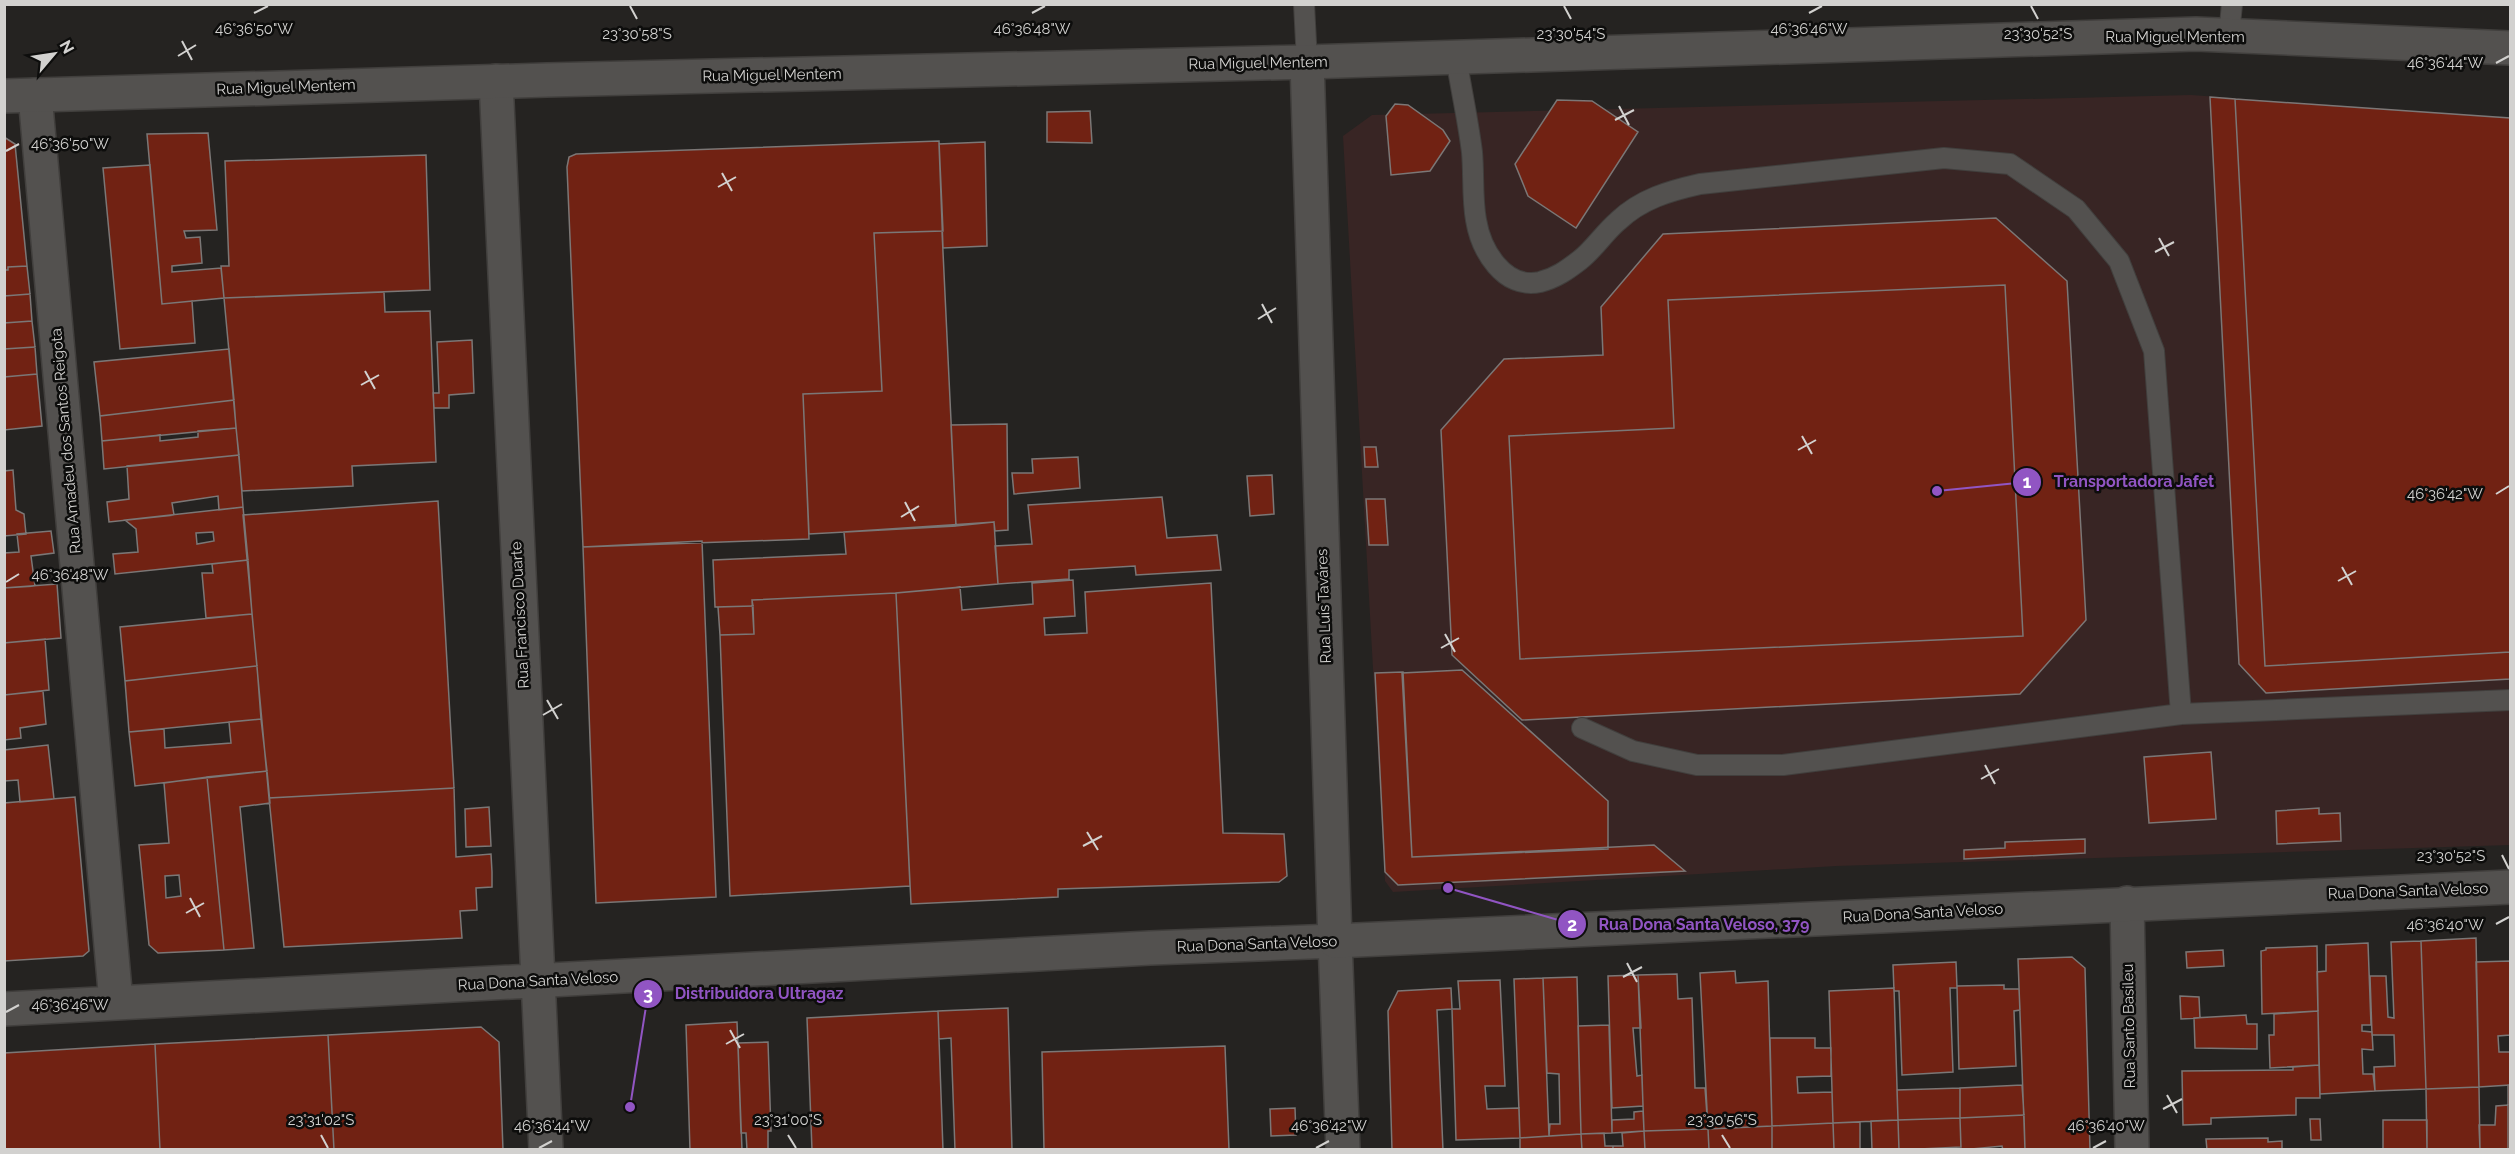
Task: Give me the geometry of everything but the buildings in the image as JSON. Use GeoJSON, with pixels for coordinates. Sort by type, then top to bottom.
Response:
{"type":"FeatureCollection","features":[{"type":"Feature","properties":{"kind":"street","name":"Rua Miguel Mentem"},"geometry":{"type":"LineString","coordinates":[[20,95],[1307,62],[2184,34],[2230,20],[2511,48]]}},
{"type":"Feature","properties":{"kind":"street","name":"Rua Luís Taváres"},"geometry":{"type":"LineString","coordinates":[[1307,62],[1343,1149]]}},
{"type":"Feature","properties":{"kind":"street","name":"Rua Francisco Duarte"},"geometry":{"type":"LineString","coordinates":[[496,81],[546,1149]]}},
{"type":"Feature","properties":{"kind":"street","name":"Rua Amadeu dos Santos Reigota"},"geometry":{"type":"LineString","coordinates":[[20,95],[116,1002]]}},
{"type":"Feature","properties":{"kind":"street","name":"Rua Dona Santa Veloso"},"geometry":{"type":"LineString","coordinates":[[4,1009],[1126,950],[2511,887]]}},
{"type":"Feature","properties":{"kind":"street","name":"Rua Santo Basileu"},"geometry":{"type":"LineString","coordinates":[[2127,903],[2132,1149]]}},
{"type":"Feature","properties":{"kind":"lane"},"geometry":{"type":"LineString","coordinates":[[1304,4],[1307,62]]}},
{"type":"Feature","properties":{"kind":"lane"},"geometry":{"type":"LineString","coordinates":[[1456,57],[1472,150],[1476,220],[1484,248],[1500,271],[1518,281],[1538,282],[1561,275],[1583,258],[1618,220],[1643,203],[1667,192],[1700,184],[1944,158],[2010,164],[2076,209],[2119,261],[2154,351],[2181,714]]}},
{"type":"Feature","properties":{"kind":"lane"},"geometry":{"type":"LineString","coordinates":[[1582,728],[1634,751],[1697,765],[1783,765],[2181,714],[2511,700]]}},
{"type":"Feature","properties":{"kind":"shaded area"},"geometry":{"type":"Polygon","coordinates":[[[2191,95],[2510,118],[2510,845],[1836,866],[1393,892],[1385,881],[1343,136],[1372,115],[2191,95]]]}},
{"type":"Feature","properties":{"kind":"place","name":"Transportadora Jafet"},"geometry":{"type":"Point","coordinates":[1937,491]}},
{"type":"Feature","properties":{"kind":"place","name":"Rua Dona Santa Veloso, 379"},"geometry":{"type":"Point","coordinates":[1448,888]}},
{"type":"Feature","properties":{"kind":"place","name":"Distribuidora Ultragaz"},"geometry":{"type":"Point","coordinates":[630,1107]}}]}
